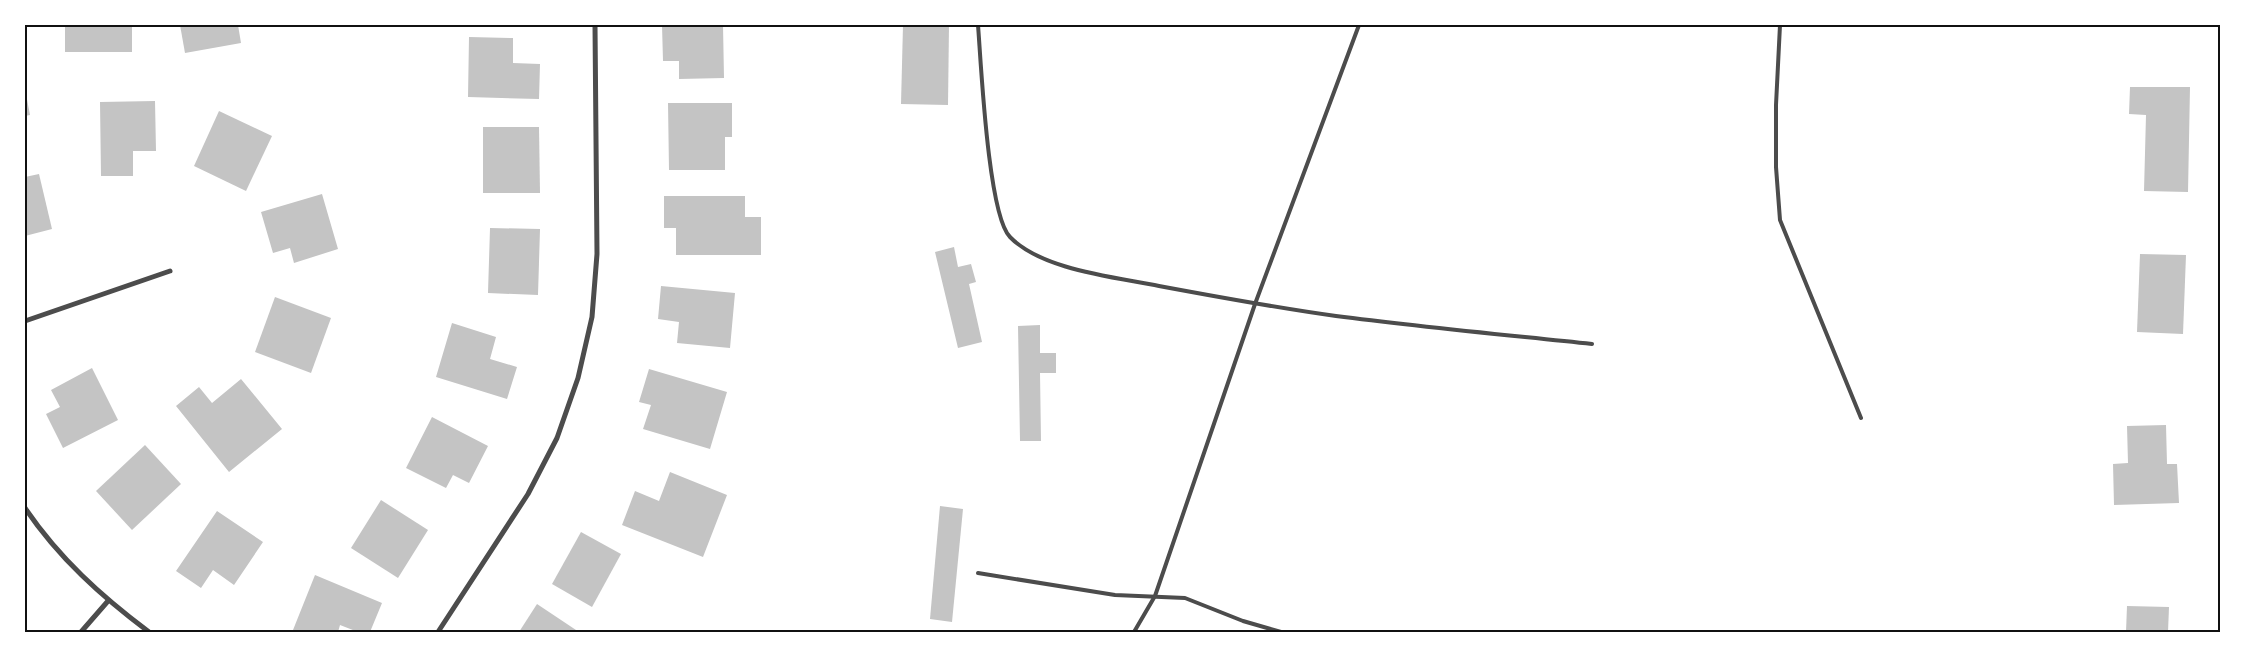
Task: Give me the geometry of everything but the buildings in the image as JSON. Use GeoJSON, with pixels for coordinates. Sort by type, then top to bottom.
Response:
{"type":"FeatureCollection","features":[{"type":"Feature","properties":{"kind":"street"},"geometry":{"type":"LineString","coordinates":[[438,632],[528,494],[557,438],[578,378],[592,317],[597,254],[594,25]]}},
{"type":"Feature","properties":{"kind":"street"},"geometry":{"type":"LineString","coordinates":[[25,321],[170,271]]}},
{"type":"Feature","properties":{"kind":"street"},"geometry":{"type":"LineString","coordinates":[[25,508],[41,532],[83,578],[108,601],[149,632]]}},
{"type":"Feature","properties":{"kind":"street"},"geometry":{"type":"LineString","coordinates":[[81,632],[108,601]]}},
{"type":"Feature","properties":{"kind":"lane"},"geometry":{"type":"LineString","coordinates":[[978,25],[988,150],[999,216],[1008,236],[1033,254],[1074,269],[1255,304],[1337,316],[1592,344]]}},
{"type":"Feature","properties":{"kind":"lane"},"geometry":{"type":"LineString","coordinates":[[1134,632],[1155,596],[1255,304],[1359,25]]}},
{"type":"Feature","properties":{"kind":"lane"},"geometry":{"type":"LineString","coordinates":[[1780,25],[1776,105],[1776,166],[1780,220],[1861,418]]}},
{"type":"Feature","properties":{"kind":"lane"},"geometry":{"type":"LineString","coordinates":[[978,572],[1115,595],[1185,598],[1243,621],[1282,632]]}}]}
